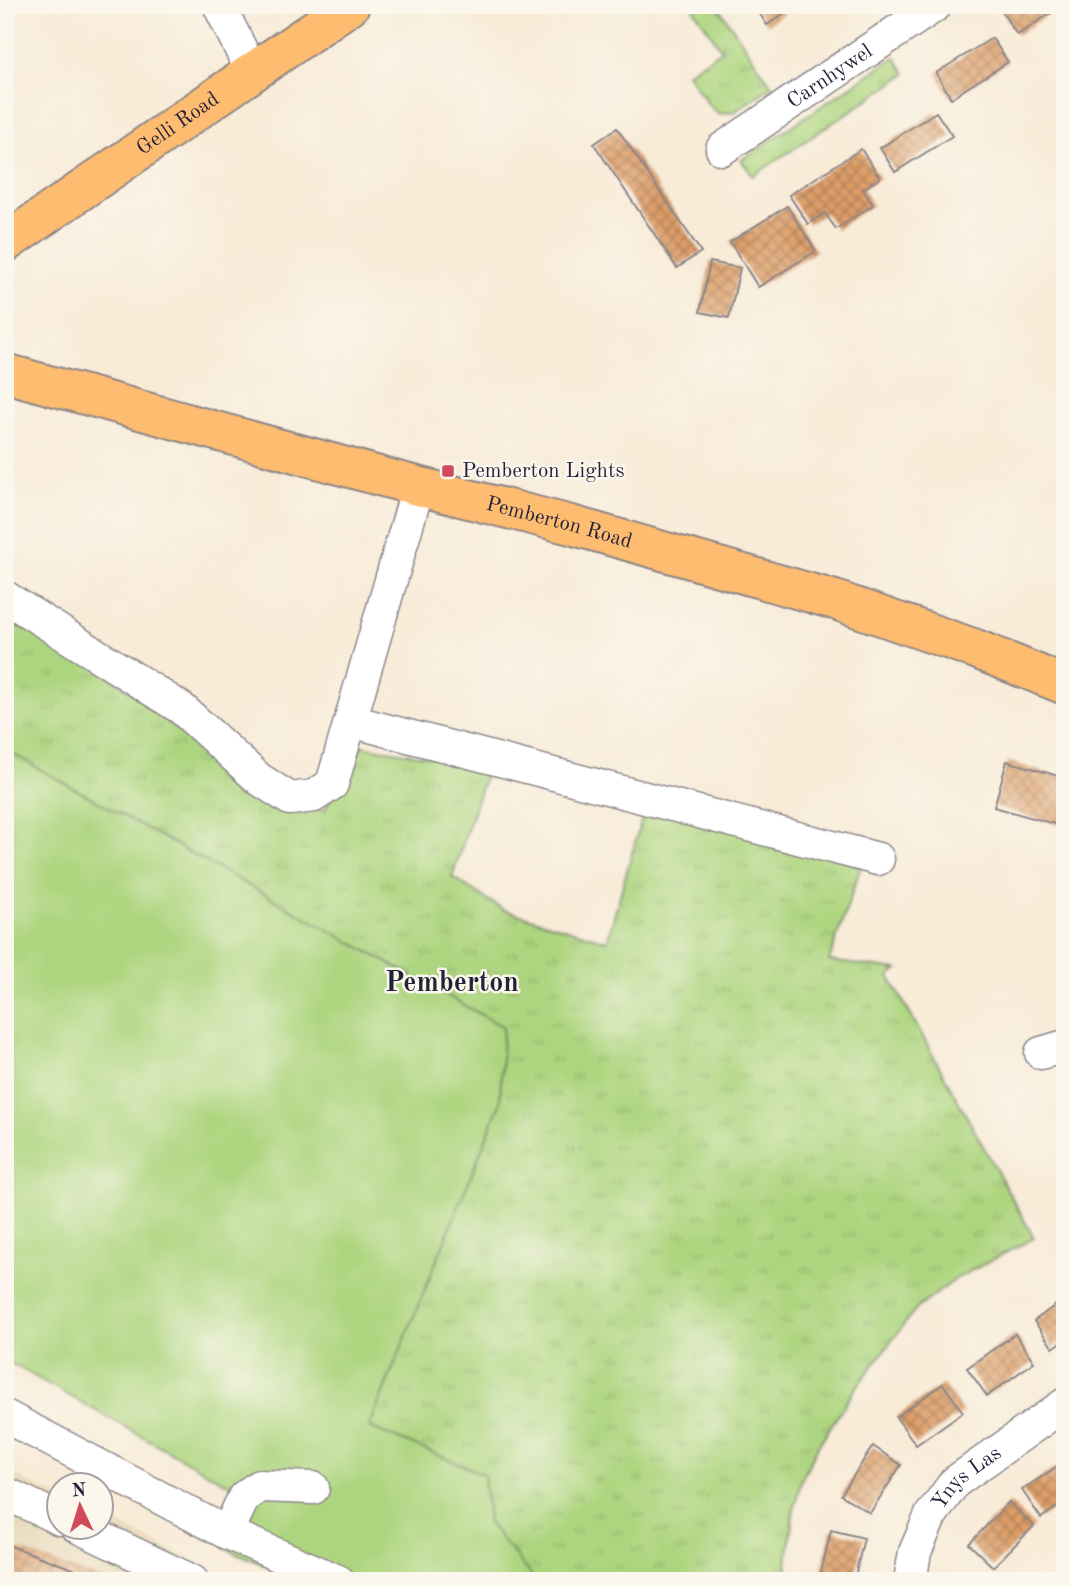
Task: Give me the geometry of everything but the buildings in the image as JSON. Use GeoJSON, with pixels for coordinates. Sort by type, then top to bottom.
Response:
{"type":"FeatureCollection","features":[{"type":"Feature","properties":{"kind":"main road","name":"Gelli Road"},"geometry":{"type":"LineString","coordinates":[[5,243],[350,5]]}},
{"type":"Feature","properties":{"kind":"main road","name":"Pemberton Road"},"geometry":{"type":"LineString","coordinates":[[5,373],[418,487],[571,525],[835,600],[976,649],[1065,685]]}},
{"type":"Feature","properties":{"kind":"street"},"geometry":{"type":"LineString","coordinates":[[219,5],[252,72]]}},
{"type":"Feature","properties":{"kind":"street","name":"Carnhywel"},"geometry":{"type":"LineString","coordinates":[[722,149],[936,5]]}},
{"type":"Feature","properties":{"kind":"street"},"geometry":{"type":"LineString","coordinates":[[5,597],[181,708],[259,779],[290,799],[314,796],[332,784],[418,487]]}},
{"type":"Feature","properties":{"kind":"street"},"geometry":{"type":"LineString","coordinates":[[351,721],[878,859]]}},
{"type":"Feature","properties":{"kind":"street","name":"Ynys Las"},"geometry":{"type":"LineString","coordinates":[[910,1581],[915,1552],[931,1515],[955,1482],[1065,1404]]}},
{"type":"Feature","properties":{"kind":"street"},"geometry":{"type":"LineString","coordinates":[[5,1416],[227,1533],[338,1581]]}},
{"type":"Feature","properties":{"kind":"street"},"geometry":{"type":"LineString","coordinates":[[227,1533],[244,1497],[259,1486],[313,1488]]}},
{"type":"Feature","properties":{"kind":"street"},"geometry":{"type":"LineString","coordinates":[[5,1493],[46,1512]]}},
{"type":"Feature","properties":{"kind":"street"},"geometry":{"type":"LineString","coordinates":[[104,1540],[192,1581]]}},
{"type":"Feature","properties":{"kind":"shaded area"},"geometry":{"type":"Polygon","coordinates":[[[5,1471],[46,1491],[46,1540],[116,1540],[116,1524],[235,1581],[5,1581],[5,1471]]]}},
{"type":"Feature","properties":{"kind":"green space"},"geometry":{"type":"Polygon","coordinates":[[[691,5],[717,5],[772,86],[734,112],[718,114],[687,73],[722,50],[691,5]]]}},
{"type":"Feature","properties":{"kind":"green space"},"geometry":{"type":"Polygon","coordinates":[[[895,57],[906,74],[753,176],[741,160],[895,57]]]}},
{"type":"Feature","properties":{"kind":"green space"},"geometry":{"type":"Polygon","coordinates":[[[5,623],[54,636],[131,692],[275,810],[325,810],[356,745],[488,766],[452,877],[504,910],[607,941],[646,804],[863,860],[829,961],[898,970],[889,976],[1034,1238],[957,1278],[915,1310],[853,1392],[818,1446],[801,1480],[793,1514],[785,1581],[451,1581],[484,1475],[369,1427],[500,1104],[503,1027],[5,750],[5,623]]]}},
{"type":"Feature","properties":{"kind":"green space"},"geometry":{"type":"Polygon","coordinates":[[[5,750],[503,1027],[500,1104],[369,1427],[484,1474],[488,1523],[536,1581],[302,1581],[225,1548],[235,1488],[5,1360],[5,750]]]}},
{"type":"Feature","properties":{"kind":"place","name":"Pemberton Lights"},"geometry":{"type":"Point","coordinates":[448,471]}},
{"type":"Feature","properties":{"kind":"district","name":"Pemberton"},"geometry":{"type":"Point","coordinates":[452,984]}}]}
